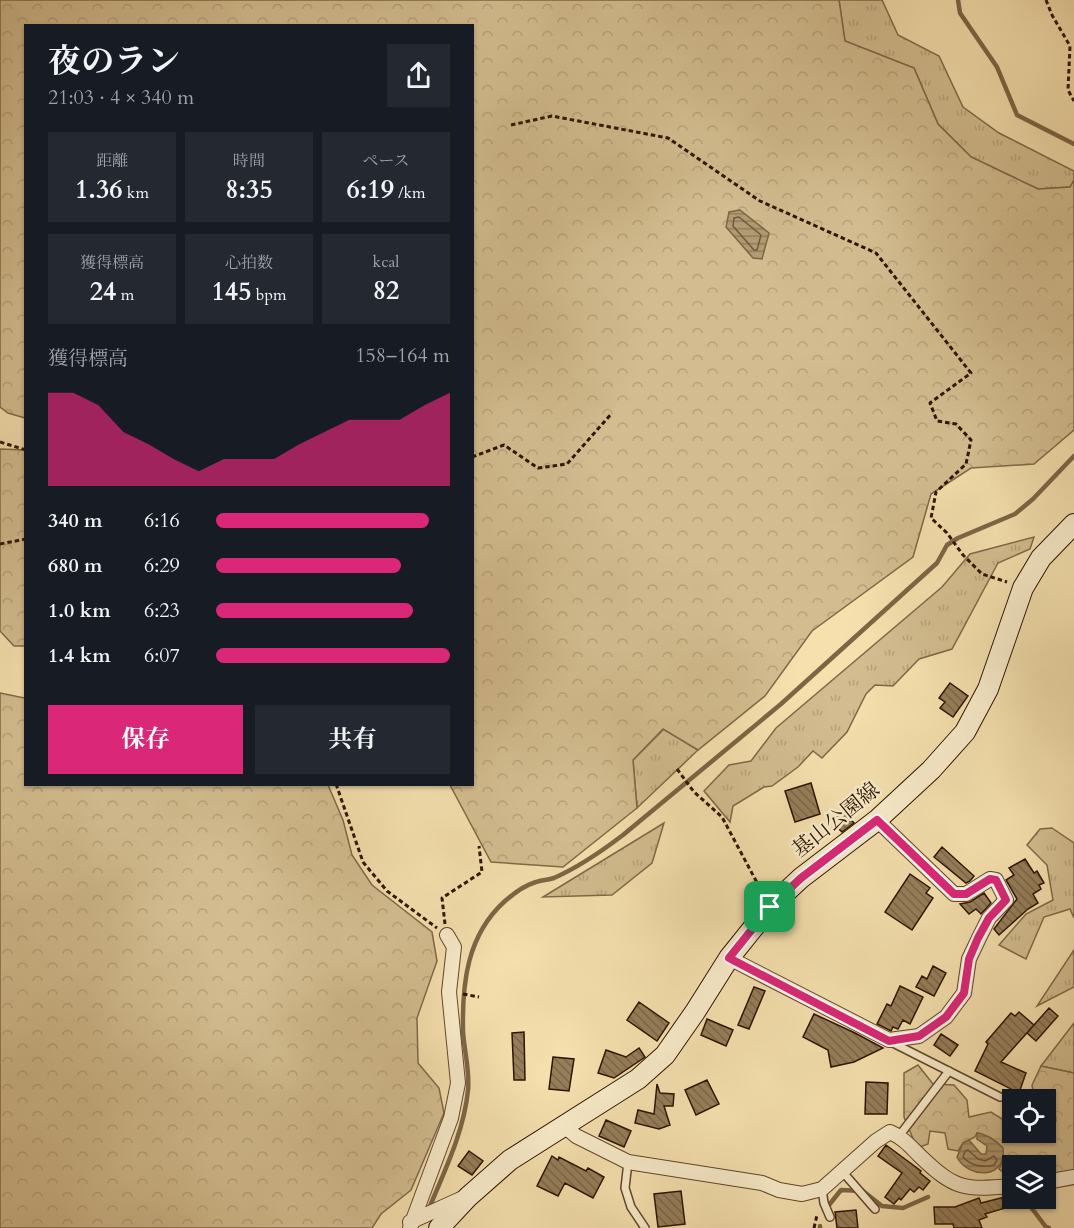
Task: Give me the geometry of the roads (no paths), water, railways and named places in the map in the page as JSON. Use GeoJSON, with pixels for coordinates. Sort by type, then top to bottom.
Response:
{"type":"FeatureCollection","features":[{"type":"Feature","properties":{"kind":"main road","name":"基山公園線"},"geometry":{"type":"LineString","coordinates":[[439,1228],[468,1197],[510,1160],[638,1079],[665,1055],[729,958],[770,907],[801,878],[877,820],[931,770],[965,732],[988,688],[1023,588],[1041,558],[1074,524]]}},
{"type":"Feature","properties":{"kind":"street"},"geometry":{"type":"LineString","coordinates":[[729,958],[889,1041],[919,1036],[946,1017],[964,993],[969,959],[978,938],[989,918],[1006,900],[996,880],[990,879],[966,894],[954,894],[877,820]]}},
{"type":"Feature","properties":{"kind":"street"},"geometry":{"type":"LineString","coordinates":[[408,1225],[451,1118],[458,1083],[449,992],[454,947],[447,935]]}},
{"type":"Feature","properties":{"kind":"street"},"geometry":{"type":"LineString","coordinates":[[563,1125],[576,1137],[628,1162],[762,1183],[779,1190],[802,1194],[822,1189],[841,1170],[890,1132],[899,1136],[940,1175],[952,1183],[969,1188],[1002,1186]]}},
{"type":"Feature","properties":{"kind":"street"},"geometry":{"type":"LineString","coordinates":[[1056,1180],[1074,1177]]}},
{"type":"Feature","properties":{"kind":"street"},"geometry":{"type":"LineString","coordinates":[[408,1225],[442,1206],[468,1197]]}},
{"type":"Feature","properties":{"kind":"lane"},"geometry":{"type":"LineString","coordinates":[[889,1041],[1000,1097]]}},
{"type":"Feature","properties":{"kind":"lane"},"geometry":{"type":"LineString","coordinates":[[899,1136],[950,1071]]}},
{"type":"Feature","properties":{"kind":"lane"},"geometry":{"type":"LineString","coordinates":[[628,1162],[625,1188],[631,1208],[645,1228]]}},
{"type":"Feature","properties":{"kind":"lane"},"geometry":{"type":"LineString","coordinates":[[841,1170],[875,1209]]}},
{"type":"Feature","properties":{"kind":"lane"},"geometry":{"type":"LineString","coordinates":[[822,1189],[824,1203],[830,1217]]}},
{"type":"Feature","properties":{"kind":"water"},"geometry":{"type":"Polygon","coordinates":[[[740,210],[769,233],[762,259],[753,258],[726,227],[729,212],[740,210]]]}},
{"type":"Feature","properties":{"kind":"water"},"geometry":{"type":"Polygon","coordinates":[[[977,1133],[984,1135],[1003,1148],[1002,1160],[993,1171],[986,1173],[969,1169],[957,1157],[963,1143],[969,1140],[981,1154],[986,1154],[987,1146],[977,1139],[977,1133]]]}},
{"type":"Feature","properties":{"kind":"waterway"},"geometry":{"type":"LineString","coordinates":[[958,0],[960,13],[997,67],[1017,115],[1074,144]]}},
{"type":"Feature","properties":{"kind":"waterway"},"geometry":{"type":"LineString","coordinates":[[428,1211],[452,1152],[466,1106],[468,1075],[463,1013],[466,978],[475,944],[492,914],[505,901],[528,885],[554,878],[572,869],[623,835],[781,704],[937,563],[947,545],[958,538],[1015,514],[1033,499],[1074,456]]}},
{"type":"Feature","properties":{"kind":"waterway"},"geometry":{"type":"LineString","coordinates":[[829,1205],[841,1190],[863,1191],[882,1206],[903,1208],[928,1197]]}},
{"type":"Feature","properties":{"kind":"waterway"},"geometry":{"type":"LineString","coordinates":[[1032,1209],[1049,1228]]}}]}
